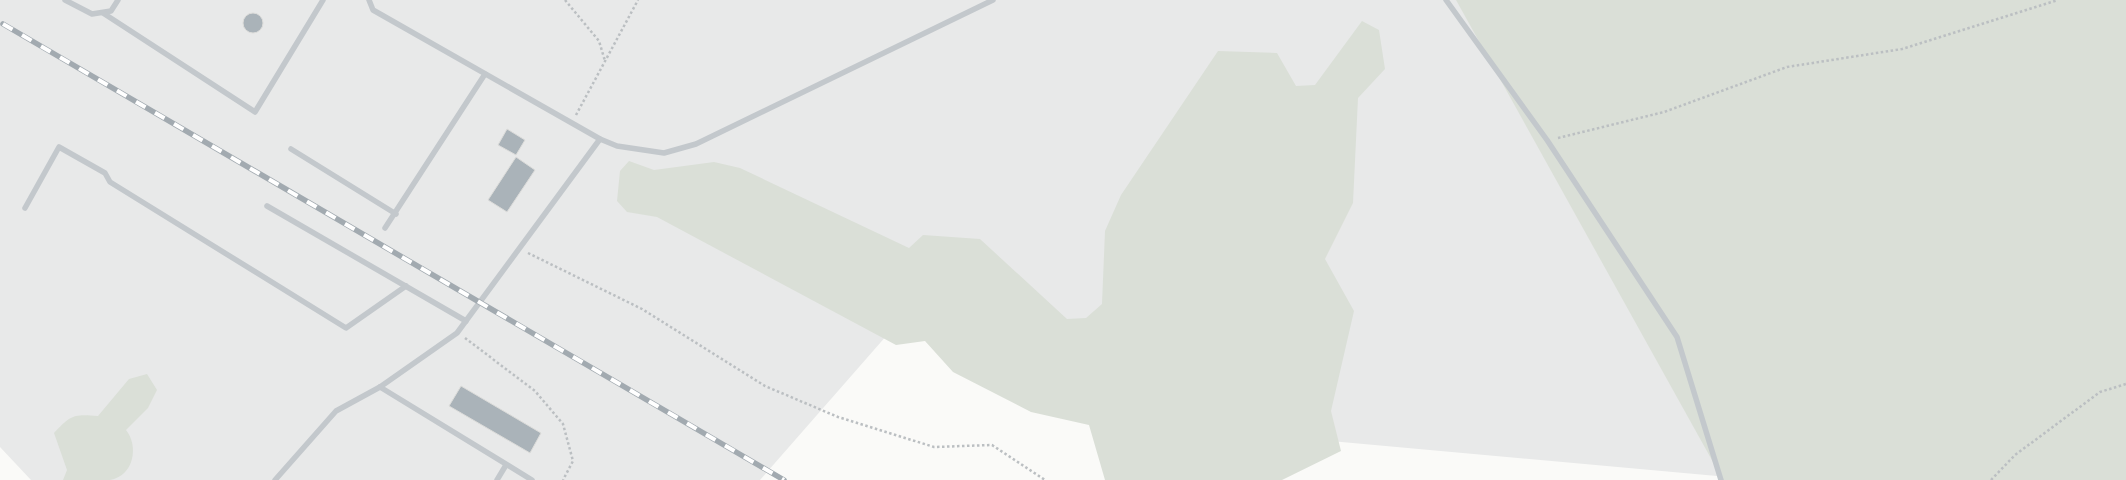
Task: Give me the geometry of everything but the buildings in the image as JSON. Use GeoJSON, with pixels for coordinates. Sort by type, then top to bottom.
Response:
{"type":"FeatureCollection","features":[{"type":"Feature","properties":{"kind":"lane"},"geometry":{"type":"LineString","coordinates":[[65,0],[92,14],[111,11],[118,0]]}},
{"type":"Feature","properties":{"kind":"lane"},"geometry":{"type":"LineString","coordinates":[[103,13],[255,112],[323,0]]}},
{"type":"Feature","properties":{"kind":"lane"},"geometry":{"type":"LineString","coordinates":[[369,0],[374,10],[600,139],[617,146],[664,153],[696,144],[993,0]]}},
{"type":"Feature","properties":{"kind":"lane"},"geometry":{"type":"LineString","coordinates":[[1446,0],[1547,140],[1677,338],[1721,480]]}},
{"type":"Feature","properties":{"kind":"lane"},"geometry":{"type":"LineString","coordinates":[[385,228],[396,214],[485,74]]}},
{"type":"Feature","properties":{"kind":"lane"},"geometry":{"type":"LineString","coordinates":[[275,480],[336,411],[380,387],[457,333],[600,139]]}},
{"type":"Feature","properties":{"kind":"lane"},"geometry":{"type":"LineString","coordinates":[[25,208],[60,147],[105,173],[110,182],[346,328],[406,286]]}},
{"type":"Feature","properties":{"kind":"lane"},"geometry":{"type":"LineString","coordinates":[[291,149],[396,214]]}},
{"type":"Feature","properties":{"kind":"lane"},"geometry":{"type":"LineString","coordinates":[[267,206],[466,321]]}},
{"type":"Feature","properties":{"kind":"lane"},"geometry":{"type":"LineString","coordinates":[[380,387],[532,480]]}},
{"type":"Feature","properties":{"kind":"lane"},"geometry":{"type":"LineString","coordinates":[[498,480],[506,464]]}},
{"type":"Feature","properties":{"kind":"path"},"geometry":{"type":"LineString","coordinates":[[565,0],[599,41],[605,61]]}},
{"type":"Feature","properties":{"kind":"path"},"geometry":{"type":"LineString","coordinates":[[572,123],[638,0]]}},
{"type":"Feature","properties":{"kind":"path"},"geometry":{"type":"LineString","coordinates":[[1547,140],[1664,112],[1787,67],[1902,49],[2058,0]]}},
{"type":"Feature","properties":{"kind":"path"},"geometry":{"type":"LineString","coordinates":[[520,249],[642,309],[765,386],[838,417],[934,447],[992,445],[1044,480]]}},
{"type":"Feature","properties":{"kind":"path"},"geometry":{"type":"LineString","coordinates":[[457,333],[535,391],[564,424],[573,461],[563,480]]}},
{"type":"Feature","properties":{"kind":"path"},"geometry":{"type":"LineString","coordinates":[[1991,480],[2015,455],[2100,392],[2126,384]]}},
{"type":"Feature","properties":{"kind":"shaded area"},"geometry":{"type":"Polygon","coordinates":[[[0,0],[2126,0],[2126,480],[1761,480],[1231,432],[923,294],[760,480],[31,480],[0,447],[0,0]]]}},
{"type":"Feature","properties":{"kind":"shaded area"},"geometry":{"type":"Polygon","coordinates":[[[1456,0],[2126,0],[2126,480],[1723,480],[1456,0]]]}},
{"type":"Feature","properties":{"kind":"shaded area"},"geometry":{"type":"Polygon","coordinates":[[[1362,21],[1379,30],[1385,69],[1358,98],[1353,203],[1325,259],[1354,311],[1331,411],[1341,451],[1282,480],[1105,480],[1089,425],[1031,412],[953,372],[925,341],[896,345],[657,217],[627,212],[617,201],[620,171],[629,161],[654,170],[714,162],[740,168],[909,248],[923,235],[980,239],[1067,319],[1086,318],[1102,304],[1105,231],[1121,195],[1218,51],[1277,53],[1296,86],[1315,85],[1362,21]]]}},
{"type":"Feature","properties":{"kind":"shaded area"},"geometry":{"type":"Polygon","coordinates":[[[147,374],[157,390],[148,408],[126,430],[130,437],[133,452],[129,467],[124,473],[110,480],[63,480],[67,470],[54,433],[73,417],[83,415],[98,416],[129,379],[147,374]]]}},
{"type":"Feature","properties":{"kind":"railway"},"geometry":{"type":"LineString","coordinates":[[3,24],[784,480]]}}]}
